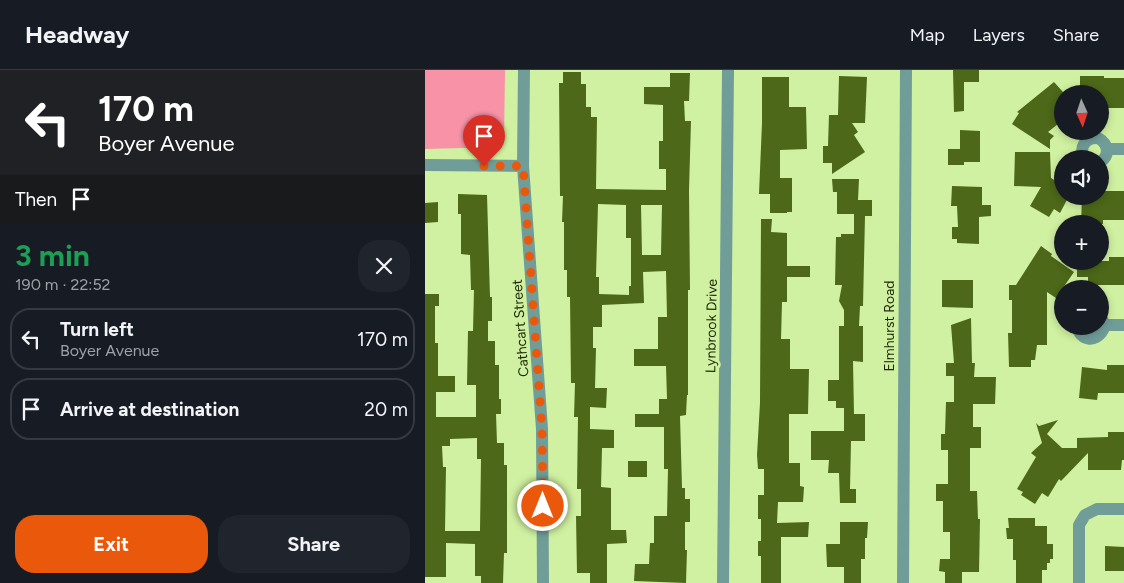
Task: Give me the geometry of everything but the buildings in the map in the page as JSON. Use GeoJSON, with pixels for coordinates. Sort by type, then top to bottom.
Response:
{"type":"FeatureCollection","features":[{"type":"Feature","properties":{"kind":"street","name":"Cathcart Street"},"geometry":{"type":"LineString","coordinates":[[524,70],[523,166],[542,429],[543,583]]}},
{"type":"Feature","properties":{"kind":"street","name":"Lynbrook Drive"},"geometry":{"type":"LineString","coordinates":[[723,583],[728,70]]}},
{"type":"Feature","properties":{"kind":"street","name":"Elmhurst Road"},"geometry":{"type":"LineString","coordinates":[[903,583],[906,70]]}},
{"type":"Feature","properties":{"kind":"street"},"geometry":{"type":"LineString","coordinates":[[1082,150],[1083,144],[1089,139],[1098,138],[1102,140],[1107,149],[1124,149]]}},
{"type":"Feature","properties":{"kind":"street"},"geometry":{"type":"LineString","coordinates":[[425,165],[523,166]]}},
{"type":"Feature","properties":{"kind":"street"},"geometry":{"type":"LineString","coordinates":[[1109,322],[1124,325]]}},
{"type":"Feature","properties":{"kind":"street"},"geometry":{"type":"LineString","coordinates":[[1080,335],[1092,339],[1099,335]]}},
{"type":"Feature","properties":{"kind":"street"},"geometry":{"type":"LineString","coordinates":[[1079,583],[1079,525],[1085,515],[1097,509],[1124,509]]}},
{"type":"Feature","properties":{"kind":"shaded area"},"geometry":{"type":"Polygon","coordinates":[[[425,70],[505,70],[504,142],[500,147],[425,149],[425,70]]]}},
{"type":"Feature","properties":{"kind":"route"},"geometry":{"type":"LineString","coordinates":[[484,166],[523,166],[542,429],[543,506]]}}]}
